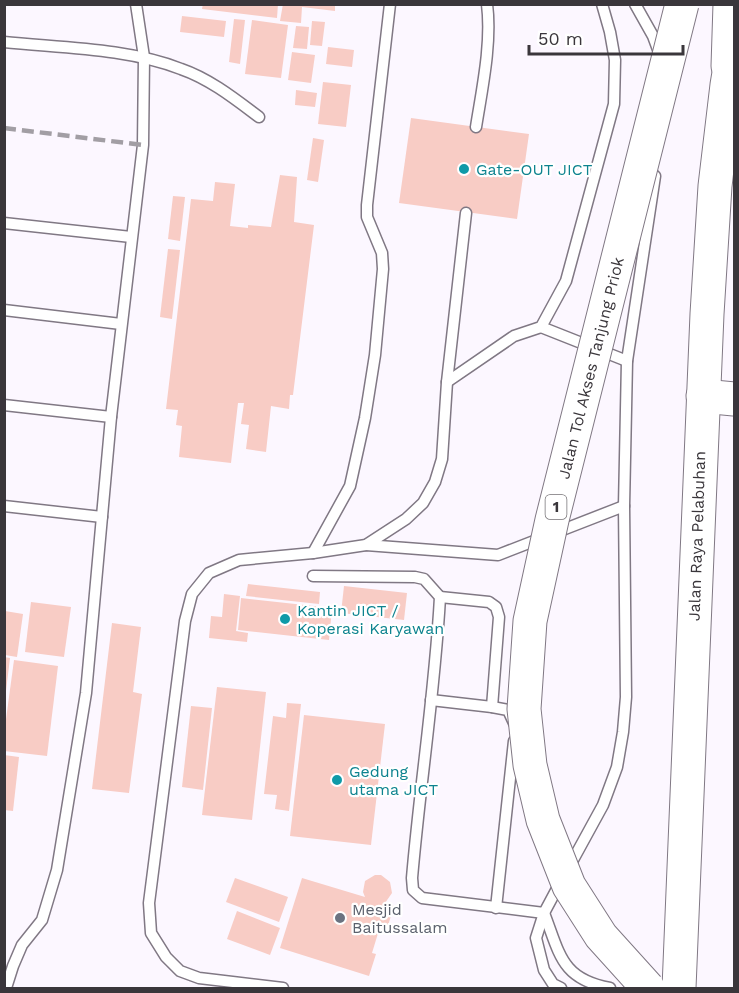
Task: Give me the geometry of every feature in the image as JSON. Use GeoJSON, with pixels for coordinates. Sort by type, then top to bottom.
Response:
{"type":"FeatureCollection","features":[{"type":"Feature","properties":{"kind":"highway","name":"Jalan Tol Akses Tanjung Priok"},"geometry":{"type":"LineString","coordinates":[[666,984],[601,936],[569,886],[543,820],[530,765],[524,709],[530,621],[552,520],[682,4]]}},
{"type":"Feature","properties":{"kind":"highway","name":"Jalan Raya Pelabuhan"},"geometry":{"type":"LineString","coordinates":[[727,85],[730,8]]}},
{"type":"Feature","properties":{"kind":"highway","name":"Jalan Raya Pelabuhan"},"geometry":{"type":"LineString","coordinates":[[666,984],[719,398],[715,186],[727,85],[735,43]]}},
{"type":"Feature","properties":{"kind":"lane"},"geometry":{"type":"LineString","coordinates":[[6,983],[22,945],[42,920],[57,870],[86,693],[111,417],[142,145],[144,57],[136,4]]}},
{"type":"Feature","properties":{"kind":"lane"},"geometry":{"type":"LineString","coordinates":[[313,553],[350,486],[375,355],[383,270],[382,254],[367,217],[367,205],[390,4]]}},
{"type":"Feature","properties":{"kind":"lane"},"geometry":{"type":"LineString","coordinates":[[476,127],[489,17],[487,4]]}},
{"type":"Feature","properties":{"kind":"lane"},"geometry":{"type":"LineString","coordinates":[[541,327],[566,281],[614,104],[615,60],[602,4]]}},
{"type":"Feature","properties":{"kind":"lane"},"geometry":{"type":"LineString","coordinates":[[635,4],[653,36],[669,82],[660,140]]}},
{"type":"Feature","properties":{"kind":"lane"},"geometry":{"type":"LineString","coordinates":[[4,42],[144,57],[183,69],[217,87],[259,117]]}},
{"type":"Feature","properties":{"kind":"lane"},"geometry":{"type":"LineString","coordinates":[[554,987],[544,970],[536,938],[544,913],[603,805],[617,767],[624,732],[626,697],[624,506],[627,361],[656,163]]}},
{"type":"Feature","properties":{"kind":"lane"},"geometry":{"type":"LineString","coordinates":[[366,545],[406,519],[423,503],[435,482],[441,459],[447,382],[466,213]]}},
{"type":"Feature","properties":{"kind":"lane"},"geometry":{"type":"LineString","coordinates":[[4,223],[131,237]]}},
{"type":"Feature","properties":{"kind":"lane"},"geometry":{"type":"LineString","coordinates":[[4,310],[121,324]]}},
{"type":"Feature","properties":{"kind":"lane"},"geometry":{"type":"LineString","coordinates":[[447,382],[513,336],[541,327],[627,361]]}},
{"type":"Feature","properties":{"kind":"lane"},"geometry":{"type":"LineString","coordinates":[[4,405],[111,417]]}},
{"type":"Feature","properties":{"kind":"lane"},"geometry":{"type":"LineString","coordinates":[[4,506],[102,518]]}},
{"type":"Feature","properties":{"kind":"lane"},"geometry":{"type":"LineString","coordinates":[[283,988],[200,978],[180,971],[166,957],[151,933],[149,903],[185,621],[192,594],[209,573],[239,560],[366,545],[498,555],[624,506]]}},
{"type":"Feature","properties":{"kind":"lane"},"geometry":{"type":"LineString","coordinates":[[314,576],[415,577],[424,579],[440,597],[489,602],[496,607],[499,617],[492,707]]}},
{"type":"Feature","properties":{"kind":"lane"},"geometry":{"type":"LineString","coordinates":[[440,597],[438,648],[418,806],[413,890],[422,898],[544,913]]}},
{"type":"Feature","properties":{"kind":"lane"},"geometry":{"type":"LineString","coordinates":[[431,700],[492,707],[508,711],[512,717],[515,727],[495,908]]}},
{"type":"Feature","properties":{"kind":"lane"},"geometry":{"type":"LineString","coordinates":[[544,913],[568,969],[579,979],[610,988]]}},
{"type":"Feature","properties":{"kind":"building"},"geometry":{"type":"Polygon","coordinates":[[[203,4],[278,4],[277,18],[202,9],[203,4]]]}},
{"type":"Feature","properties":{"kind":"building"},"geometry":{"type":"Polygon","coordinates":[[[283,4],[335,4],[335,11],[302,7],[301,23],[280,21],[283,4]]]}},
{"type":"Feature","properties":{"kind":"building"},"geometry":{"type":"Polygon","coordinates":[[[182,16],[226,21],[224,37],[180,32],[182,16]]]}},
{"type":"Feature","properties":{"kind":"building"},"geometry":{"type":"Polygon","coordinates":[[[234,19],[245,20],[240,64],[229,62],[234,19]]]}},
{"type":"Feature","properties":{"kind":"building"},"geometry":{"type":"Polygon","coordinates":[[[252,20],[288,25],[281,78],[245,74],[252,20]]]}},
{"type":"Feature","properties":{"kind":"building"},"geometry":{"type":"Polygon","coordinates":[[[312,21],[325,22],[322,46],[310,45],[312,21]]]}},
{"type":"Feature","properties":{"kind":"building"},"geometry":{"type":"Polygon","coordinates":[[[296,26],[309,27],[307,49],[293,48],[296,26]]]}},
{"type":"Feature","properties":{"kind":"building"},"geometry":{"type":"Polygon","coordinates":[[[328,47],[354,50],[352,67],[326,64],[328,47]]]}},
{"type":"Feature","properties":{"kind":"building"},"geometry":{"type":"Polygon","coordinates":[[[292,52],[315,55],[311,83],[288,80],[292,52]]]}},
{"type":"Feature","properties":{"kind":"building"},"geometry":{"type":"Polygon","coordinates":[[[323,82],[351,85],[346,127],[318,124],[323,82]]]}},
{"type":"Feature","properties":{"kind":"building"},"geometry":{"type":"Polygon","coordinates":[[[296,90],[317,93],[315,107],[295,105],[296,90]]]}},
{"type":"Feature","properties":{"kind":"building","name":"Gate-OUT JICT"},"geometry":{"type":"Polygon","coordinates":[[[411,118],[529,134],[517,219],[399,203],[411,118]]]}},
{"type":"Feature","properties":{"kind":"building"},"geometry":{"type":"Polygon","coordinates":[[[313,138],[324,140],[318,182],[307,180],[313,138]]]}},
{"type":"Feature","properties":{"kind":"building"},"geometry":{"type":"Polygon","coordinates":[[[280,175],[297,177],[294,222],[314,225],[293,395],[290,395],[289,409],[271,406],[266,452],[246,449],[249,425],[241,424],[244,403],[238,403],[231,463],[179,457],[182,426],[176,425],[178,410],[166,409],[191,199],[213,201],[215,182],[235,184],[230,226],[271,227],[280,175]]]}},
{"type":"Feature","properties":{"kind":"building"},"geometry":{"type":"Polygon","coordinates":[[[173,196],[185,197],[180,241],[168,239],[173,196]]]}},
{"type":"Feature","properties":{"kind":"building"},"geometry":{"type":"Polygon","coordinates":[[[168,249],[180,250],[172,319],[160,317],[168,249]]]}},
{"type":"Feature","properties":{"kind":"building"},"geometry":{"type":"Polygon","coordinates":[[[248,584],[320,592],[319,604],[246,596],[248,584]]]}},
{"type":"Feature","properties":{"kind":"building"},"geometry":{"type":"Polygon","coordinates":[[[344,586],[407,593],[404,620],[341,613],[344,586]]]}},
{"type":"Feature","properties":{"kind":"building"},"geometry":{"type":"Polygon","coordinates":[[[224,594],[240,596],[236,631],[248,633],[247,642],[209,638],[211,616],[222,617],[224,594]]]}},
{"type":"Feature","properties":{"kind":"building","name":"Kantin JICT / Koperasi Karyawan"},"geometry":{"type":"Polygon","coordinates":[[[241,598],[332,608],[329,640],[238,630],[241,598]]]}},
{"type":"Feature","properties":{"kind":"building"},"geometry":{"type":"Polygon","coordinates":[[[31,602],[71,607],[64,657],[25,652],[31,602]]]}},
{"type":"Feature","properties":{"kind":"building"},"geometry":{"type":"Polygon","coordinates":[[[5,611],[23,614],[17,657],[5,655],[5,611]]]}},
{"type":"Feature","properties":{"kind":"building"},"geometry":{"type":"Polygon","coordinates":[[[112,623],[141,627],[133,692],[142,694],[129,793],[92,789],[112,623]]]}},
{"type":"Feature","properties":{"kind":"building"},"geometry":{"type":"Polygon","coordinates":[[[4,657],[10,658],[6,691],[4,691],[4,657]]]}},
{"type":"Feature","properties":{"kind":"building"},"geometry":{"type":"Polygon","coordinates":[[[14,660],[58,666],[47,756],[4,751],[4,734],[14,660]]]}},
{"type":"Feature","properties":{"kind":"building"},"geometry":{"type":"Polygon","coordinates":[[[217,687],[266,692],[252,820],[202,815],[217,687]]]}},
{"type":"Feature","properties":{"kind":"building"},"geometry":{"type":"Polygon","coordinates":[[[287,703],[301,704],[289,811],[275,809],[277,795],[264,794],[273,716],[286,718],[287,703]]]}},
{"type":"Feature","properties":{"kind":"building"},"geometry":{"type":"Polygon","coordinates":[[[191,706],[212,708],[203,790],[182,787],[191,706]]]}},
{"type":"Feature","properties":{"kind":"building","name":"Gedung utama JICT"},"geometry":{"type":"Polygon","coordinates":[[[304,715],[385,724],[371,845],[290,836],[304,715]]]}},
{"type":"Feature","properties":{"kind":"building"},"geometry":{"type":"Polygon","coordinates":[[[4,755],[19,757],[13,811],[4,810],[4,755]]]}},
{"type":"Feature","properties":{"kind":"building","name":"Mesjid Baitussalam"},"geometry":{"type":"Polygon","coordinates":[[[375,875],[381,875],[390,882],[392,893],[385,903],[394,906],[386,932],[379,930],[372,953],[376,954],[369,976],[280,948],[302,878],[365,897],[363,892],[365,881],[375,875]]]}},
{"type":"Feature","properties":{"kind":"building"},"geometry":{"type":"Polygon","coordinates":[[[235,878],[288,897],[279,922],[226,902],[235,878]]]}},
{"type":"Feature","properties":{"kind":"building"},"geometry":{"type":"Polygon","coordinates":[[[237,911],[280,928],[270,955],[227,939],[237,911]]]}},
{"type":"Feature","properties":{"kind":"railway"},"geometry":{"type":"LineString","coordinates":[[4,128],[143,145]]}},
{"type":"Feature","properties":{"kind":"place","name":"Gate-OUT JICT"},"geometry":{"type":"Point","coordinates":[464,169]}},
{"type":"Feature","properties":{"kind":"place","name":"Kantin JICT / Koperasi Karyawan"},"geometry":{"type":"Point","coordinates":[285,619]}},
{"type":"Feature","properties":{"kind":"place","name":"Gedung utama JICT"},"geometry":{"type":"Point","coordinates":[337,780]}},
{"type":"Feature","properties":{"kind":"place","name":"Mesjid Baitussalam"},"geometry":{"type":"Point","coordinates":[340,918]}}]}
